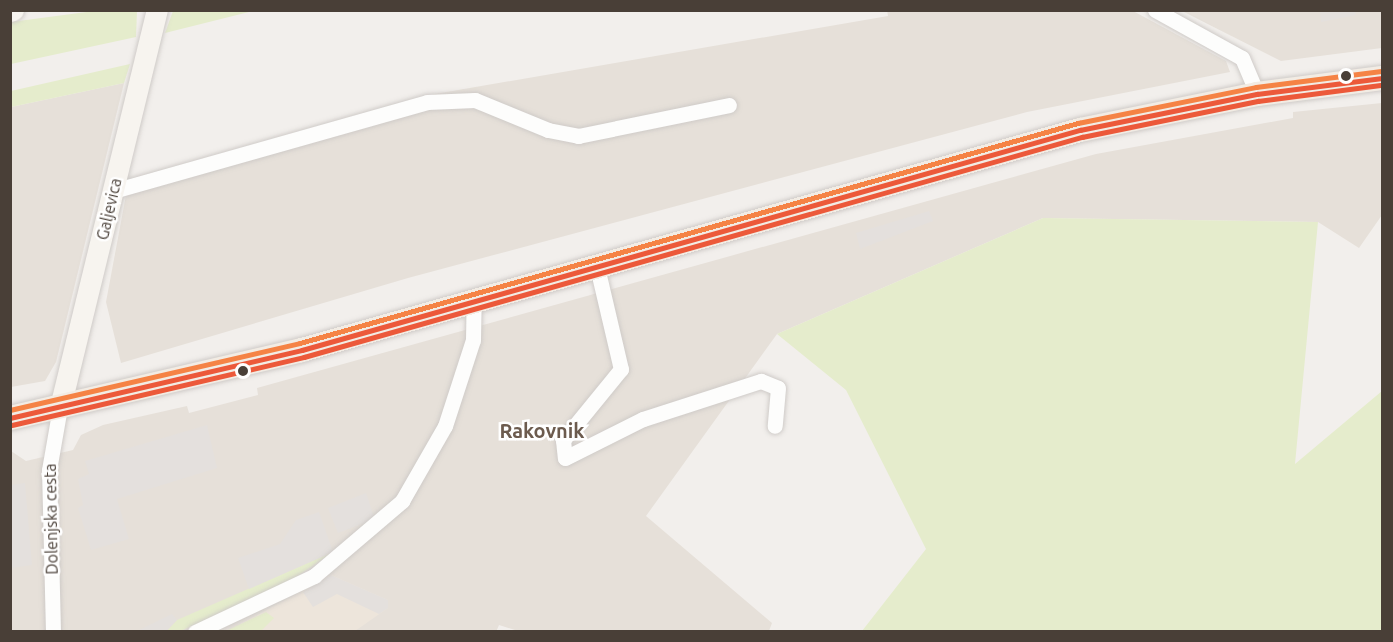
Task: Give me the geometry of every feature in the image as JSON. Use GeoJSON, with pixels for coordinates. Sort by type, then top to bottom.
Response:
{"type":"FeatureCollection","features":[{"type":"Feature","properties":{"kind":"main road"},"geometry":{"type":"LineString","coordinates":[[10,418],[215,373],[1032,143],[1257,94],[1383,78]]}},
{"type":"Feature","properties":{"kind":"street","name":"Galjevica"},"geometry":{"type":"LineString","coordinates":[[60,407],[157,10]]}},
{"type":"Feature","properties":{"kind":"street"},"geometry":{"type":"LineString","coordinates":[[1155,10],[1242,58],[1257,94]]}},
{"type":"Feature","properties":{"kind":"street"},"geometry":{"type":"LineString","coordinates":[[113,191],[427,102],[475,100],[548,130],[578,136],[729,105]]}},
{"type":"Feature","properties":{"kind":"street"},"geometry":{"type":"LineString","coordinates":[[597,267],[621,369],[563,440],[565,458],[643,419],[760,381],[778,388],[775,426]]}},
{"type":"Feature","properties":{"kind":"street"},"geometry":{"type":"LineString","coordinates":[[195,632],[314,576],[402,501],[445,426],[473,340],[474,301]]}},
{"type":"Feature","properties":{"kind":"street","name":"Dolenjska cesta"},"geometry":{"type":"LineString","coordinates":[[53,632],[49,470],[60,407]]}},
{"type":"Feature","properties":{"kind":"shaded area"},"geometry":{"type":"Polygon","coordinates":[[[887,10],[1133,11],[1226,61],[1230,72],[1027,112],[408,278],[121,363],[106,302],[129,179],[435,94],[888,16],[887,10]]]}},
{"type":"Feature","properties":{"kind":"shaded area"},"geometry":{"type":"Polygon","coordinates":[[[1182,11],[1382,11],[1382,48],[1281,61],[1182,11]]]}},
{"type":"Feature","properties":{"kind":"shaded area"},"geometry":{"type":"Polygon","coordinates":[[[1320,11],[1355,11],[1356,15],[1321,22],[1320,11]]]}},
{"type":"Feature","properties":{"kind":"shaded area"},"geometry":{"type":"Polygon","coordinates":[[[124,83],[56,362],[45,381],[11,387],[11,107],[124,83]]]}},
{"type":"Feature","properties":{"kind":"shaded area"},"geometry":{"type":"Polygon","coordinates":[[[1382,103],[1382,215],[1359,248],[1318,222],[1043,218],[777,334],[646,516],[772,623],[769,631],[521,632],[499,625],[496,632],[11,632],[11,451],[26,461],[73,450],[81,435],[103,425],[187,406],[189,413],[258,395],[257,388],[1096,154],[1293,118],[1293,112],[1382,103]]]}},
{"type":"Feature","properties":{"kind":"shaded area"},"geometry":{"type":"Polygon","coordinates":[[[929,211],[933,221],[860,249],[856,233],[929,211]]]}},
{"type":"Feature","properties":{"kind":"shaded area"},"geometry":{"type":"Polygon","coordinates":[[[207,425],[217,468],[117,499],[129,539],[91,550],[78,508],[83,505],[78,479],[89,474],[85,461],[207,425]]]}},
{"type":"Feature","properties":{"kind":"shaded area"},"geometry":{"type":"Polygon","coordinates":[[[25,483],[32,565],[11,568],[11,485],[25,483]]]}},
{"type":"Feature","properties":{"kind":"shaded area"},"geometry":{"type":"Polygon","coordinates":[[[366,493],[375,519],[338,533],[328,508],[366,493]]]}},
{"type":"Feature","properties":{"kind":"shaded area"},"geometry":{"type":"Polygon","coordinates":[[[319,512],[333,552],[249,589],[238,558],[280,544],[296,520],[319,512]]]}},
{"type":"Feature","properties":{"kind":"shaded area"},"geometry":{"type":"Polygon","coordinates":[[[331,575],[388,600],[388,608],[355,631],[226,632],[331,575]]]}},
{"type":"Feature","properties":{"kind":"shaded area"},"geometry":{"type":"Polygon","coordinates":[[[331,575],[388,600],[388,608],[379,614],[337,594],[313,607],[303,592],[331,575]]]}},
{"type":"Feature","properties":{"kind":"shaded area"},"geometry":{"type":"Polygon","coordinates":[[[172,614],[177,620],[166,631],[137,631],[172,614]]]}},
{"type":"Feature","properties":{"kind":"green space"},"geometry":{"type":"Polygon","coordinates":[[[173,10],[253,11],[165,33],[173,10]]]}},
{"type":"Feature","properties":{"kind":"green space"},"geometry":{"type":"Polygon","coordinates":[[[94,11],[137,11],[136,37],[11,64],[11,22],[94,11]]]}},
{"type":"Feature","properties":{"kind":"green space"},"geometry":{"type":"Polygon","coordinates":[[[130,64],[124,83],[11,107],[11,91],[130,64]]]}},
{"type":"Feature","properties":{"kind":"green space"},"geometry":{"type":"Polygon","coordinates":[[[1043,218],[1318,222],[1295,464],[1382,391],[1382,631],[862,631],[926,549],[846,390],[777,334],[1043,218]]]}},
{"type":"Feature","properties":{"kind":"green space"},"geometry":{"type":"Polygon","coordinates":[[[333,552],[277,590],[180,631],[166,632],[177,620],[333,552]]]}},
{"type":"Feature","properties":{"kind":"green space"},"geometry":{"type":"Polygon","coordinates":[[[266,612],[274,618],[261,631],[226,631],[266,612]]]}},
{"type":"Feature","properties":{"kind":"transit line"},"geometry":{"type":"LineString","coordinates":[[10,410],[300,343],[1078,123],[1256,87],[1381,71]]}},
{"type":"Feature","properties":{"kind":"transit line"},"geometry":{"type":"LineString","coordinates":[[10,418],[302,350],[1080,130],[1257,94],[1382,78]]}},
{"type":"Feature","properties":{"kind":"transit line"},"geometry":{"type":"LineString","coordinates":[[12,425],[304,357],[1082,137],[1258,101],[1382,85]]}},
{"type":"Feature","properties":{"kind":"district","name":"Rakovnik"},"geometry":{"type":"Point","coordinates":[542,430]}}]}
